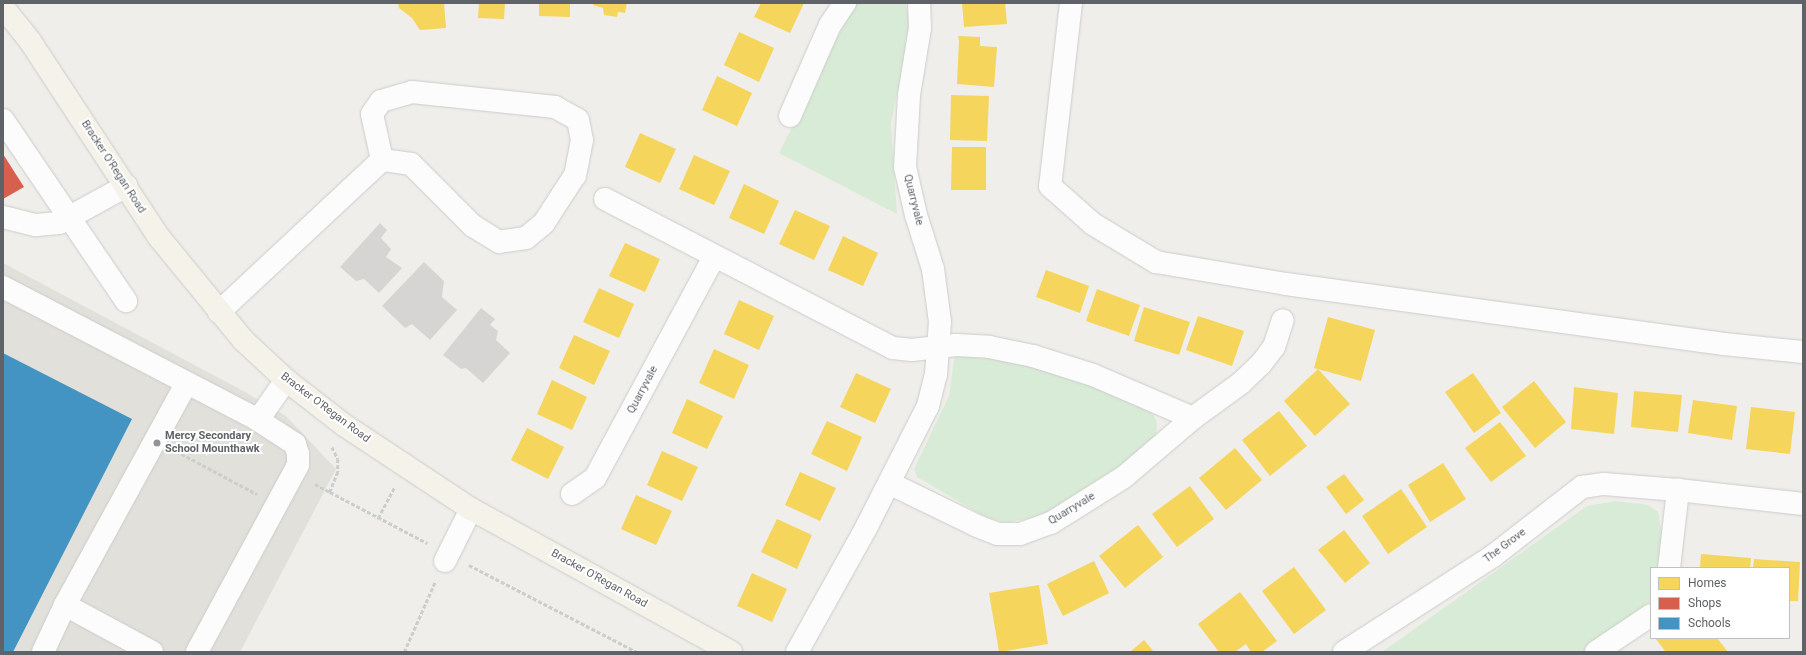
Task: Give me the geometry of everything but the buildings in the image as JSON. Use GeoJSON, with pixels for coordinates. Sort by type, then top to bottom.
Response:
{"type":"FeatureCollection","features":[{"type":"Feature","properties":{"kind":"main road"},"geometry":{"type":"LineString","coordinates":[[16,3],[30,41]]}},
{"type":"Feature","properties":{"kind":"main road"},"geometry":{"type":"LineString","coordinates":[[3,7],[30,41]]}},
{"type":"Feature","properties":{"kind":"main road","name":"Bracker O'Regan Road"},"geometry":{"type":"LineString","coordinates":[[30,41],[158,236],[243,340],[286,380],[344,425],[470,509],[731,652]]}},
{"type":"Feature","properties":{"kind":"street"},"geometry":{"type":"LineString","coordinates":[[790,116],[830,25],[845,3]]}},
{"type":"Feature","properties":{"kind":"street","name":"Quarryvale"},"geometry":{"type":"LineString","coordinates":[[797,652],[889,483],[928,406],[936,374],[940,322],[933,270],[916,214],[905,167],[909,95],[920,28],[919,3]]}},
{"type":"Feature","properties":{"kind":"street"},"geometry":{"type":"LineString","coordinates":[[1071,3],[1050,186],[1093,224],[1156,262],[1294,285],[1724,344],[1803,352]]}},
{"type":"Feature","properties":{"kind":"street"},"geometry":{"type":"LineString","coordinates":[[412,92],[555,107],[578,120],[582,140],[574,175],[544,223],[526,238],[498,242],[473,226],[411,164],[382,160],[372,114],[381,101],[412,92]]}},
{"type":"Feature","properties":{"kind":"street"},"geometry":{"type":"LineString","coordinates":[[3,120],[126,301]]}},
{"type":"Feature","properties":{"kind":"street"},"geometry":{"type":"LineString","coordinates":[[219,312],[382,160]]}},
{"type":"Feature","properties":{"kind":"street"},"geometry":{"type":"LineString","coordinates":[[3,217],[36,225],[59,223],[126,186]]}},
{"type":"Feature","properties":{"kind":"street"},"geometry":{"type":"LineString","coordinates":[[605,199],[714,257],[893,348],[912,350],[956,345],[989,347],[1033,356],[1093,375],[1193,418]]}},
{"type":"Feature","properties":{"kind":"street","name":"Quarryvale"},"geometry":{"type":"LineString","coordinates":[[572,494],[596,478],[714,257]]}},
{"type":"Feature","properties":{"kind":"street"},"geometry":{"type":"LineString","coordinates":[[3,287],[186,384],[258,420],[295,444],[298,454],[298,465],[197,652]]}},
{"type":"Feature","properties":{"kind":"street","name":"Quarryvale"},"geometry":{"type":"LineString","coordinates":[[889,483],[977,526],[998,534],[1020,534],[1051,523],[1124,477],[1193,418],[1241,383],[1261,364],[1274,346],[1283,320]]}},
{"type":"Feature","properties":{"kind":"street"},"geometry":{"type":"LineString","coordinates":[[258,420],[286,380]]}},
{"type":"Feature","properties":{"kind":"street"},"geometry":{"type":"LineString","coordinates":[[42,652],[186,384]]}},
{"type":"Feature","properties":{"kind":"street","name":"The Grove"},"geometry":{"type":"LineString","coordinates":[[1344,652],[1493,556],[1582,487],[1604,484],[1678,490],[1803,504]]}},
{"type":"Feature","properties":{"kind":"street"},"geometry":{"type":"LineString","coordinates":[[1670,567],[1678,490]]}},
{"type":"Feature","properties":{"kind":"street"},"geometry":{"type":"LineString","coordinates":[[445,561],[470,509]]}},
{"type":"Feature","properties":{"kind":"street"},"geometry":{"type":"LineString","coordinates":[[66,605],[152,652]]}},
{"type":"Feature","properties":{"kind":"street"},"geometry":{"type":"LineString","coordinates":[[1596,652],[1650,616]]}},
{"type":"Feature","properties":{"kind":"path"},"geometry":{"type":"LineString","coordinates":[[173,450],[261,496]]}},
{"type":"Feature","properties":{"kind":"path"},"geometry":{"type":"LineString","coordinates":[[378,518],[397,482]]}},
{"type":"Feature","properties":{"kind":"path"},"geometry":{"type":"LineString","coordinates":[[326,489],[330,492]]}},
{"type":"Feature","properties":{"kind":"path"},"geometry":{"type":"LineString","coordinates":[[404,652],[445,561]]}},
{"type":"Feature","properties":{"kind":"shaded area","name":"Mercy Secondary School Mounthawk"},"geometry":{"type":"Polygon","coordinates":[[[3,263],[245,392],[286,416],[336,469],[240,652],[3,652],[3,263]]]}},
{"type":"Feature","properties":{"kind":"green space"},"geometry":{"type":"Polygon","coordinates":[[[855,3],[906,3],[910,28],[891,124],[897,214],[779,153],[855,3]]]}},
{"type":"Feature","properties":{"kind":"green space"},"geometry":{"type":"Polygon","coordinates":[[[962,350],[1027,360],[1124,395],[1153,414],[1157,423],[1156,434],[1149,447],[1041,516],[1005,523],[982,515],[917,477],[914,469],[949,396],[954,358],[962,350]]]}},
{"type":"Feature","properties":{"kind":"green space"},"geometry":{"type":"Polygon","coordinates":[[[1616,501],[1648,505],[1658,512],[1662,533],[1658,567],[1650,567],[1650,602],[1643,612],[1587,652],[1382,652],[1587,506],[1616,501]]]}},
{"type":"Feature","properties":{"kind":"place","name":"Mercy Secondary School Mounthawk"},"geometry":{"type":"Point","coordinates":[157,443]}}]}
